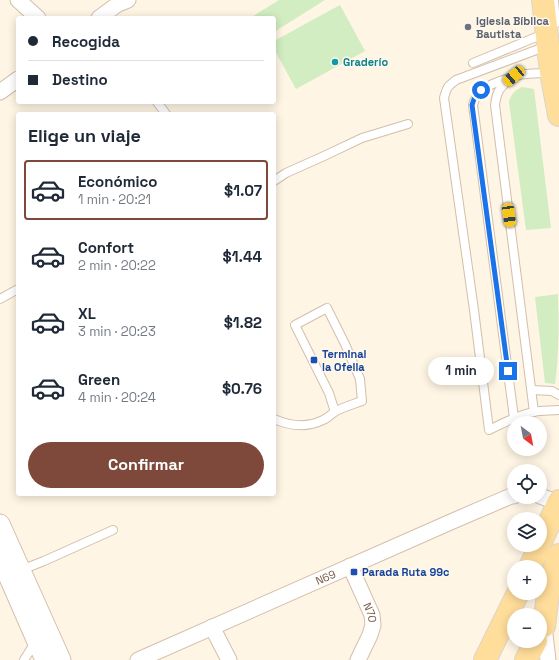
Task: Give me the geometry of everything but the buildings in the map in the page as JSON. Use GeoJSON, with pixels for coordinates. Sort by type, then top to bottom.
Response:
{"type":"FeatureCollection","features":[{"type":"Feature","properties":{"kind":"main road"},"geometry":{"type":"LineString","coordinates":[[544,0],[552,37],[559,115]]}},
{"type":"Feature","properties":{"kind":"main road"},"geometry":{"type":"LineString","coordinates":[[547,524],[554,503]]}},
{"type":"Feature","properties":{"kind":"main road"},"geometry":{"type":"LineString","coordinates":[[545,608],[559,555]]}},
{"type":"Feature","properties":{"kind":"main road"},"geometry":{"type":"LineString","coordinates":[[547,619],[559,595]]}},
{"type":"Feature","properties":{"kind":"main road"},"geometry":{"type":"LineString","coordinates":[[485,660],[515,600]]}},
{"type":"Feature","properties":{"kind":"main road"},"geometry":{"type":"LineString","coordinates":[[526,660],[532,648]]}},
{"type":"Feature","properties":{"kind":"street"},"geometry":{"type":"LineString","coordinates":[[18,0],[36,16]]}},
{"type":"Feature","properties":{"kind":"street"},"geometry":{"type":"LineString","coordinates":[[102,16],[118,4],[128,0]]}},
{"type":"Feature","properties":{"kind":"street"},"geometry":{"type":"LineString","coordinates":[[0,92],[16,80]]}},
{"type":"Feature","properties":{"kind":"street","name":"N69"},"geometry":{"type":"LineString","coordinates":[[138,660],[507,498]]}},
{"type":"Feature","properties":{"kind":"street"},"geometry":{"type":"LineString","coordinates":[[0,524],[36,640],[45,660]]}},
{"type":"Feature","properties":{"kind":"street"},"geometry":{"type":"LineString","coordinates":[[0,557],[14,573],[61,660]]}},
{"type":"Feature","properties":{"kind":"street","name":"N70"},"geometry":{"type":"LineString","coordinates":[[350,566],[372,614],[373,625],[358,660]]}},
{"type":"Feature","properties":{"kind":"street"},"geometry":{"type":"LineString","coordinates":[[212,627],[229,660]]}},
{"type":"Feature","properties":{"kind":"street"},"geometry":{"type":"LineString","coordinates":[[544,648],[548,660]]}},
{"type":"Feature","properties":{"kind":"lane"},"geometry":{"type":"LineString","coordinates":[[552,37],[554,0]]}},
{"type":"Feature","properties":{"kind":"lane"},"geometry":{"type":"LineString","coordinates":[[473,63],[552,37]]}},
{"type":"Feature","properties":{"kind":"lane"},"geometry":{"type":"LineString","coordinates":[[507,421],[489,430],[474,310],[444,98],[446,88],[456,80],[552,37]]}},
{"type":"Feature","properties":{"kind":"lane"},"geometry":{"type":"LineString","coordinates":[[514,416],[472,105],[474,99],[481,90],[488,86],[514,76],[533,73],[555,73]]}},
{"type":"Feature","properties":{"kind":"lane"},"geometry":{"type":"LineString","coordinates":[[514,76],[501,87],[496,95],[495,105],[534,412]]}},
{"type":"Feature","properties":{"kind":"lane"},"geometry":{"type":"LineString","coordinates":[[276,180],[286,173],[362,138],[408,124]]}},
{"type":"Feature","properties":{"kind":"lane"},"geometry":{"type":"LineString","coordinates":[[0,299],[16,290]]}},
{"type":"Feature","properties":{"kind":"lane"},"geometry":{"type":"LineString","coordinates":[[276,421],[303,426],[323,420],[335,412],[362,401],[360,379],[327,308],[295,324],[329,393],[335,412]]}},
{"type":"Feature","properties":{"kind":"lane"},"geometry":{"type":"LineString","coordinates":[[532,390],[552,391],[559,395]]}},
{"type":"Feature","properties":{"kind":"lane"},"geometry":{"type":"LineString","coordinates":[[521,416],[534,412],[559,410]]}},
{"type":"Feature","properties":{"kind":"lane"},"geometry":{"type":"LineString","coordinates":[[14,573],[113,530]]}},
{"type":"Feature","properties":{"kind":"lane"},"geometry":{"type":"LineString","coordinates":[[24,660],[36,640]]}},
{"type":"Feature","properties":{"kind":"green space"},"geometry":{"type":"Polygon","coordinates":[[[279,0],[325,0],[276,31],[276,16],[253,16],[279,0]]]}},
{"type":"Feature","properties":{"kind":"green space"},"geometry":{"type":"Polygon","coordinates":[[[340,5],[365,51],[296,89],[276,53],[276,40],[340,5]]]}},
{"type":"Feature","properties":{"kind":"green space"},"geometry":{"type":"Polygon","coordinates":[[[522,87],[534,89],[551,228],[526,230],[509,102],[517,89],[522,87]]]}},
{"type":"Feature","properties":{"kind":"green space"},"geometry":{"type":"Polygon","coordinates":[[[558,294],[559,317],[555,384],[545,383],[535,297],[558,294]]]}},
{"type":"Feature","properties":{"kind":"place","name":"Iglesia Bíblica Bautista"},"geometry":{"type":"Point","coordinates":[468,27]}},
{"type":"Feature","properties":{"kind":"place","name":"Graderío"},"geometry":{"type":"Point","coordinates":[335,62]}},
{"type":"Feature","properties":{"kind":"place","name":"Terminal la Ofelia"},"geometry":{"type":"Point","coordinates":[314,360]}},
{"type":"Feature","properties":{"kind":"place","name":"Parada Ruta 99c"},"geometry":{"type":"Point","coordinates":[354,572]}},
{"type":"Feature","properties":{"kind":"route"},"geometry":{"type":"LineString","coordinates":[[481,90],[474,99],[472,105],[508,371]]}}]}
